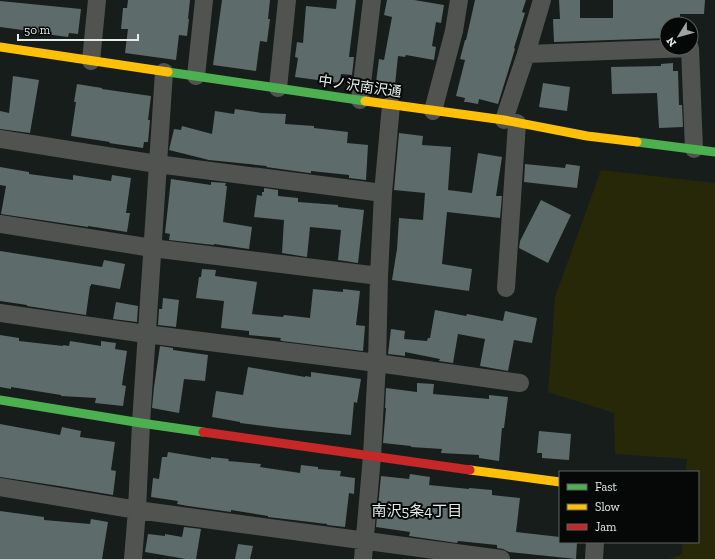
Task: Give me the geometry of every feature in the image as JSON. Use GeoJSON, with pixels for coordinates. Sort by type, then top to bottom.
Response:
{"type":"FeatureCollection","features":[{"type":"Feature","properties":{"kind":"street"},"geometry":{"type":"LineString","coordinates":[[91,61],[97,0]]}},
{"type":"Feature","properties":{"kind":"street"},"geometry":{"type":"LineString","coordinates":[[196,76],[204,0]]}},
{"type":"Feature","properties":{"kind":"street"},"geometry":{"type":"LineString","coordinates":[[278,88],[287,0]]}},
{"type":"Feature","properties":{"kind":"street"},"geometry":{"type":"LineString","coordinates":[[360,100],[372,0]]}},
{"type":"Feature","properties":{"kind":"street"},"geometry":{"type":"LineString","coordinates":[[433,111],[454,31],[459,0]]}},
{"type":"Feature","properties":{"kind":"street"},"geometry":{"type":"LineString","coordinates":[[506,288],[511,121],[526,54],[542,0]]}},
{"type":"Feature","properties":{"kind":"street","name":"中ノ沢南沢通"},"geometry":{"type":"LineString","coordinates":[[0,47],[391,105],[511,121],[587,136],[715,152]]}},
{"type":"Feature","properties":{"kind":"street"},"geometry":{"type":"LineString","coordinates":[[526,54],[690,48],[694,149]]}},
{"type":"Feature","properties":{"kind":"street"},"geometry":{"type":"LineString","coordinates":[[133,559],[146,334],[164,72]]}},
{"type":"Feature","properties":{"kind":"street"},"geometry":{"type":"LineString","coordinates":[[363,559],[378,363],[379,276],[383,193],[391,105]]}},
{"type":"Feature","properties":{"kind":"street"},"geometry":{"type":"LineString","coordinates":[[0,139],[157,164],[383,193]]}},
{"type":"Feature","properties":{"kind":"street"},"geometry":{"type":"LineString","coordinates":[[0,224],[152,248],[379,276]]}},
{"type":"Feature","properties":{"kind":"street"},"geometry":{"type":"LineString","coordinates":[[0,312],[146,334],[378,363],[520,383]]}},
{"type":"Feature","properties":{"kind":"street"},"geometry":{"type":"LineString","coordinates":[[0,400],[141,423],[559,482]]}},
{"type":"Feature","properties":{"kind":"street"},"geometry":{"type":"LineString","coordinates":[[0,487],[137,510],[501,559]]}},
{"type":"Feature","properties":{"kind":"street"},"geometry":{"type":"LineString","coordinates":[[594,559],[595,543]]}},
{"type":"Feature","properties":{"kind":"shaded area"},"geometry":{"type":"Polygon","coordinates":[[[601,170],[715,183],[715,559],[670,559],[682,554],[682,543],[699,543],[699,471],[686,471],[687,459],[615,454],[614,413],[548,392],[555,297],[601,170]]]}},
{"type":"Feature","properties":{"kind":"building"},"geometry":{"type":"Polygon","coordinates":[[[128,0],[190,0],[187,36],[179,35],[176,60],[125,53],[128,29],[121,29],[123,8],[127,8],[128,0]]]}},
{"type":"Feature","properties":{"kind":"building"},"geometry":{"type":"Polygon","coordinates":[[[222,0],[270,0],[268,19],[270,19],[267,42],[260,41],[256,71],[213,65],[222,0]]]}},
{"type":"Feature","properties":{"kind":"building"},"geometry":{"type":"Polygon","coordinates":[[[337,0],[356,0],[349,57],[354,57],[352,75],[341,74],[340,83],[295,77],[298,58],[295,57],[297,42],[303,43],[306,6],[336,9],[337,0]]]}},
{"type":"Feature","properties":{"kind":"building"},"geometry":{"type":"Polygon","coordinates":[[[387,0],[414,0],[444,5],[441,23],[436,22],[432,46],[436,47],[434,60],[406,55],[405,57],[398,56],[395,85],[376,82],[379,59],[384,60],[392,17],[384,15],[387,0]]]}},
{"type":"Feature","properties":{"kind":"building"},"geometry":{"type":"Polygon","coordinates":[[[475,0],[526,0],[522,12],[525,13],[498,104],[479,99],[478,104],[464,102],[465,98],[456,96],[465,60],[460,59],[475,0]]]}},
{"type":"Feature","properties":{"kind":"building"},"geometry":{"type":"Polygon","coordinates":[[[559,0],[580,0],[580,18],[613,18],[613,0],[705,0],[704,14],[659,16],[659,38],[554,42],[553,19],[560,19],[559,0]]]}},
{"type":"Feature","properties":{"kind":"building"},"geometry":{"type":"Polygon","coordinates":[[[0,1],[81,9],[78,34],[69,33],[68,37],[0,27],[0,1]]]}},
{"type":"Feature","properties":{"kind":"building"},"geometry":{"type":"Polygon","coordinates":[[[673,63],[673,71],[678,71],[679,105],[682,105],[683,127],[659,128],[657,93],[612,94],[611,67],[661,66],[661,64],[673,63]]]}},
{"type":"Feature","properties":{"kind":"building"},"geometry":{"type":"Polygon","coordinates":[[[13,76],[39,80],[30,133],[0,129],[0,111],[9,113],[13,76]]]}},
{"type":"Feature","properties":{"kind":"building"},"geometry":{"type":"Polygon","coordinates":[[[543,83],[570,87],[567,111],[539,107],[543,83]]]}},
{"type":"Feature","properties":{"kind":"building"},"geometry":{"type":"Polygon","coordinates":[[[77,84],[151,96],[148,120],[150,120],[148,142],[144,142],[143,148],[71,136],[77,84]]]}},
{"type":"Feature","properties":{"kind":"building"},"geometry":{"type":"Polygon","coordinates":[[[235,109],[262,113],[286,114],[285,124],[314,126],[314,128],[348,132],[347,143],[368,145],[366,180],[349,178],[349,175],[311,171],[311,173],[309,173],[266,167],[267,166],[209,160],[169,150],[174,129],[181,130],[182,126],[212,134],[215,111],[234,114],[235,109]]]}},
{"type":"Feature","properties":{"kind":"building"},"geometry":{"type":"Polygon","coordinates":[[[399,133],[423,136],[422,145],[451,147],[448,190],[472,193],[478,153],[502,157],[496,196],[502,196],[500,218],[447,212],[442,264],[472,269],[469,291],[392,280],[397,249],[399,218],[423,220],[425,193],[394,190],[399,133]]]}},
{"type":"Feature","properties":{"kind":"building"},"geometry":{"type":"Polygon","coordinates":[[[525,164],[565,168],[566,164],[580,166],[577,188],[524,182],[525,164]]]}},
{"type":"Feature","properties":{"kind":"building"},"geometry":{"type":"Polygon","coordinates":[[[0,167],[29,172],[29,174],[73,180],[73,175],[111,181],[112,175],[131,178],[126,213],[130,213],[127,232],[1,214],[6,186],[0,185],[0,167]]]}},
{"type":"Feature","properties":{"kind":"building"},"geometry":{"type":"Polygon","coordinates":[[[171,179],[211,185],[211,182],[226,183],[225,186],[227,186],[223,222],[252,227],[249,249],[169,240],[170,234],[165,233],[171,179]]]}},
{"type":"Feature","properties":{"kind":"building"},"geometry":{"type":"Polygon","coordinates":[[[264,188],[278,190],[278,196],[298,198],[298,202],[338,205],[338,207],[364,210],[358,263],[338,260],[341,230],[310,227],[307,257],[282,253],[284,220],[254,217],[257,195],[262,196],[264,188]]]}},
{"type":"Feature","properties":{"kind":"building"},"geometry":{"type":"Polygon","coordinates":[[[541,200],[571,215],[548,263],[519,248],[520,241],[541,200]]]}},
{"type":"Feature","properties":{"kind":"building"},"geometry":{"type":"Polygon","coordinates":[[[0,251],[102,267],[104,260],[125,264],[120,289],[91,284],[86,315],[0,301],[0,251]]]}},
{"type":"Feature","properties":{"kind":"building"},"geometry":{"type":"Polygon","coordinates":[[[202,269],[216,270],[215,276],[257,282],[252,314],[283,317],[284,315],[310,318],[313,289],[343,292],[343,289],[360,291],[356,325],[365,326],[363,351],[282,341],[280,340],[281,338],[249,335],[249,331],[221,328],[224,301],[196,298],[199,277],[201,277],[202,269]]]}},
{"type":"Feature","properties":{"kind":"building"},"geometry":{"type":"Polygon","coordinates":[[[163,298],[179,300],[176,327],[158,325],[159,309],[162,309],[163,298]]]}},
{"type":"Feature","properties":{"kind":"building"},"geometry":{"type":"Polygon","coordinates":[[[116,302],[138,306],[137,322],[113,319],[116,302]]]}},
{"type":"Feature","properties":{"kind":"building"},"geometry":{"type":"Polygon","coordinates":[[[435,310],[503,321],[505,311],[537,318],[532,343],[514,340],[508,371],[480,366],[485,339],[458,334],[453,363],[405,352],[405,356],[388,354],[391,329],[405,331],[404,339],[427,341],[428,338],[430,338],[435,310]]]}},
{"type":"Feature","properties":{"kind":"building"},"geometry":{"type":"Polygon","coordinates":[[[0,335],[19,338],[19,341],[63,346],[69,346],[70,341],[101,346],[101,341],[116,343],[115,349],[127,351],[122,385],[126,386],[123,406],[95,403],[96,398],[61,396],[11,387],[11,389],[0,387],[0,335]]]}},
{"type":"Feature","properties":{"kind":"building"},"geometry":{"type":"Polygon","coordinates":[[[160,346],[173,348],[173,350],[208,355],[205,381],[184,379],[179,413],[152,408],[160,346]]]}},
{"type":"Feature","properties":{"kind":"building"},"geometry":{"type":"Polygon","coordinates":[[[248,367],[305,377],[311,377],[311,372],[361,379],[357,403],[354,402],[351,435],[240,423],[212,417],[216,391],[243,395],[248,367]]]}},
{"type":"Feature","properties":{"kind":"building"},"geometry":{"type":"Polygon","coordinates":[[[417,383],[434,384],[433,394],[489,399],[489,395],[508,397],[504,428],[502,428],[499,461],[479,458],[479,455],[441,453],[442,449],[383,443],[386,388],[417,392],[417,383]]]}},
{"type":"Feature","properties":{"kind":"building"},"geometry":{"type":"Polygon","coordinates":[[[0,424],[60,435],[62,427],[81,431],[80,437],[115,442],[111,470],[116,471],[113,495],[0,477],[0,424]]]}},
{"type":"Feature","properties":{"kind":"building"},"geometry":{"type":"Polygon","coordinates":[[[539,431],[571,434],[569,460],[542,458],[542,453],[537,453],[539,431]]]}},
{"type":"Feature","properties":{"kind":"building"},"geometry":{"type":"Polygon","coordinates":[[[168,452],[211,459],[211,457],[229,459],[228,461],[261,464],[260,467],[300,473],[301,465],[318,467],[318,469],[341,471],[340,476],[355,478],[354,494],[349,493],[345,527],[268,517],[231,510],[231,512],[188,506],[177,504],[178,501],[151,497],[153,478],[159,479],[162,457],[167,457],[168,452]]]}},
{"type":"Feature","properties":{"kind":"building"},"geometry":{"type":"Polygon","coordinates":[[[410,474],[430,477],[429,485],[492,490],[492,495],[520,498],[516,532],[559,537],[559,543],[577,543],[576,559],[509,552],[497,548],[497,545],[458,541],[457,543],[409,536],[410,532],[376,527],[381,476],[409,479],[410,474]]]}},
{"type":"Feature","properties":{"kind":"building"},"geometry":{"type":"Polygon","coordinates":[[[0,511],[44,517],[44,520],[90,524],[91,519],[108,522],[102,559],[0,559],[0,511]]]}},
{"type":"Feature","properties":{"kind":"building"},"geometry":{"type":"Polygon","coordinates":[[[184,527],[201,529],[196,559],[186,559],[145,552],[148,534],[165,536],[165,534],[182,537],[184,527]]]}},
{"type":"Feature","properties":{"kind":"building"},"geometry":{"type":"Polygon","coordinates":[[[238,544],[253,546],[250,559],[235,559],[238,544]]]}},
{"type":"Feature","properties":{"kind":"traffic: fast"},"geometry":{"type":"LineString","coordinates":[[168,72],[365,101]]}},
{"type":"Feature","properties":{"kind":"traffic: fast"},"geometry":{"type":"LineString","coordinates":[[637,142],[715,152]]}},
{"type":"Feature","properties":{"kind":"traffic: fast"},"geometry":{"type":"LineString","coordinates":[[0,400],[203,432]]}},
{"type":"Feature","properties":{"kind":"traffic: slow"},"geometry":{"type":"LineString","coordinates":[[0,47],[168,72]]}},
{"type":"Feature","properties":{"kind":"traffic: slow"},"geometry":{"type":"LineString","coordinates":[[365,101],[504,120],[587,136],[637,142]]}},
{"type":"Feature","properties":{"kind":"traffic: slow"},"geometry":{"type":"LineString","coordinates":[[470,470],[559,482]]}},
{"type":"Feature","properties":{"kind":"traffic: jam"},"geometry":{"type":"LineString","coordinates":[[203,432],[470,470]]}},
{"type":"Feature","properties":{"kind":"district","name":"南沢5条4丁目"},"geometry":{"type":"Point","coordinates":[417,511]}}]}
